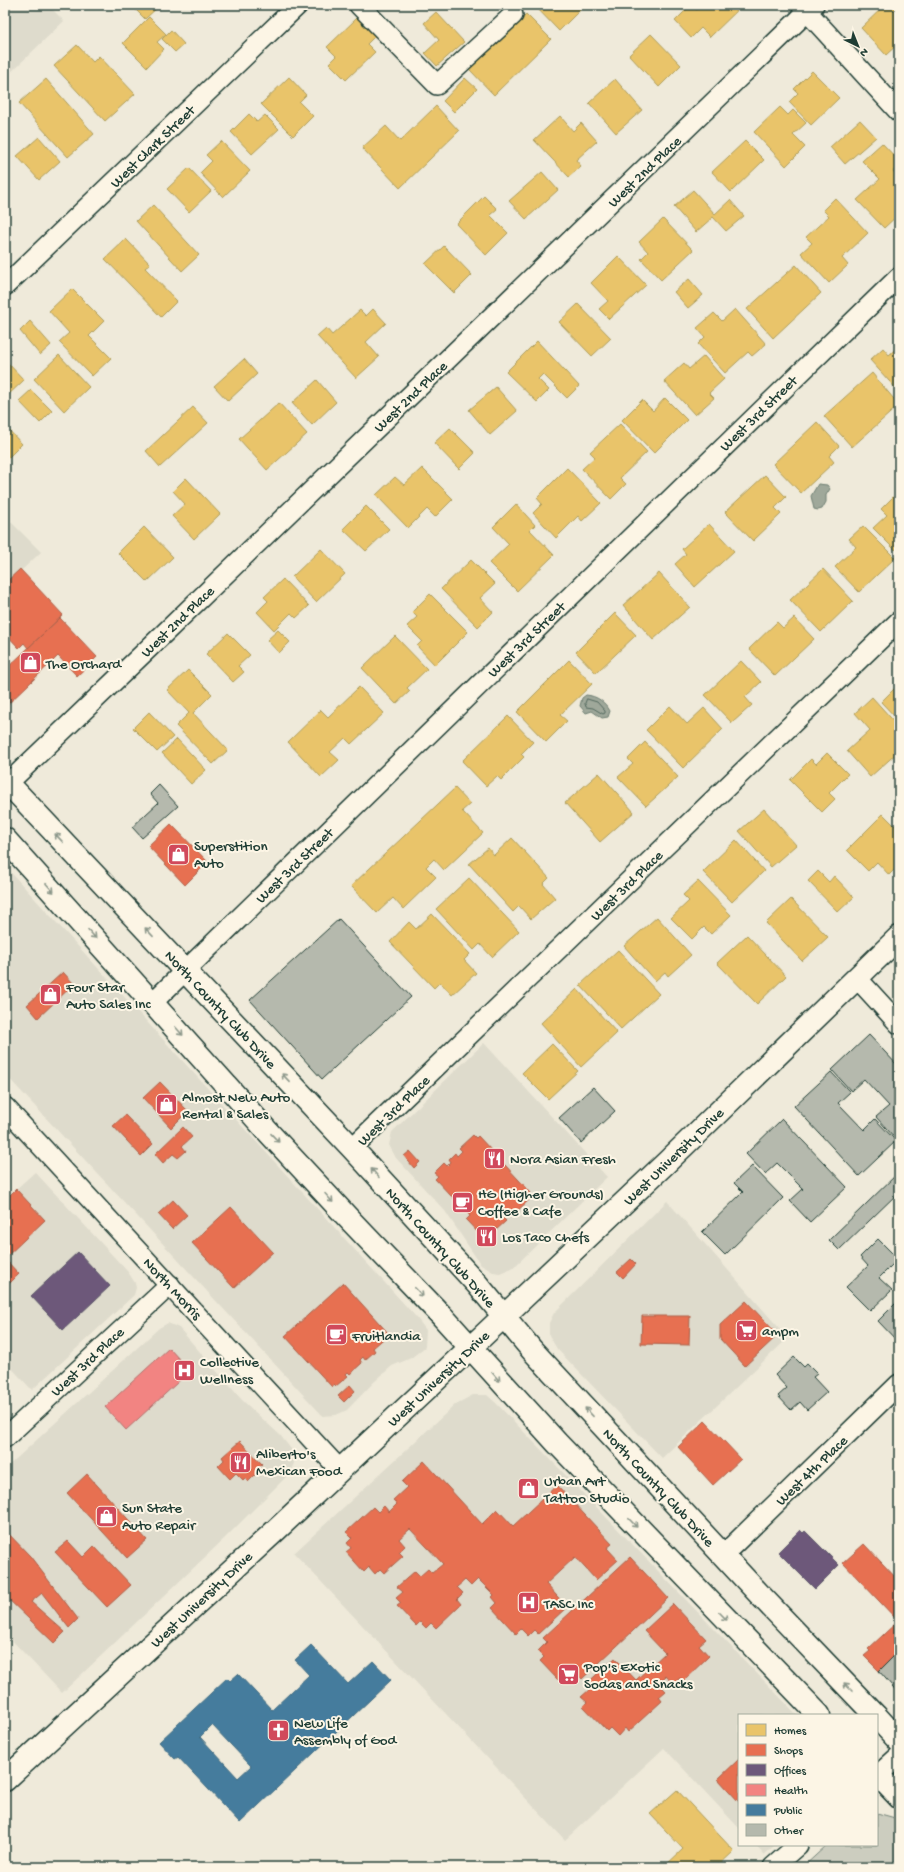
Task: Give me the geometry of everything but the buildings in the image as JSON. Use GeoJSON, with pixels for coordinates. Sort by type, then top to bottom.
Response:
{"type":"FeatureCollection","features":[{"type":"Feature","properties":{"kind":"main road","name":"North Country Club Drive"},"geometry":{"type":"LineString","coordinates":[[6,783],[185,970],[352,1148],[477,1284],[503,1317],[723,1555],[874,1714]]}},
{"type":"Feature","properties":{"kind":"main road"},"geometry":{"type":"LineString","coordinates":[[5,839],[351,1221],[442,1316],[600,1489],[818,1714]]}},
{"type":"Feature","properties":{"kind":"main road","name":"West University Drive"},"geometry":{"type":"LineString","coordinates":[[5,1780],[503,1317],[667,1162],[856,977],[899,937]]}},
{"type":"Feature","properties":{"kind":"main road","name":"North Country Club Drive"},"geometry":{"type":"LineString","coordinates":[[878,1718],[899,1741]]}},
{"type":"Feature","properties":{"kind":"main road"},"geometry":{"type":"LineString","coordinates":[[878,1776],[899,1797]]}},
{"type":"Feature","properties":{"kind":"street","name":"West Clark Street"},"geometry":{"type":"LineString","coordinates":[[5,286],[298,5]]}},
{"type":"Feature","properties":{"kind":"street"},"geometry":{"type":"LineString","coordinates":[[359,5],[437,85],[512,15]]}},
{"type":"Feature","properties":{"kind":"street"},"geometry":{"type":"LineString","coordinates":[[808,7],[899,112]]}},
{"type":"Feature","properties":{"kind":"street","name":"West 2nd Place"},"geometry":{"type":"LineString","coordinates":[[6,783],[150,647],[808,7]]}},
{"type":"Feature","properties":{"kind":"street","name":"West 3rd Street"},"geometry":{"type":"LineString","coordinates":[[153,1002],[899,277]]}},
{"type":"Feature","properties":{"kind":"street","name":"West 3rd Place"},"geometry":{"type":"LineString","coordinates":[[352,1148],[899,621]]}},
{"type":"Feature","properties":{"kind":"street"},"geometry":{"type":"LineString","coordinates":[[856,977],[899,1024]]}},
{"type":"Feature","properties":{"kind":"street","name":"North Morris"},"geometry":{"type":"LineString","coordinates":[[5,1107],[340,1470]]}},
{"type":"Feature","properties":{"kind":"street","name":"West 3rd Place"},"geometry":{"type":"LineString","coordinates":[[5,1438],[170,1285]]}},
{"type":"Feature","properties":{"kind":"street","name":"West 4th Place"},"geometry":{"type":"LineString","coordinates":[[723,1555],[899,1384]]}},
{"type":"Feature","properties":{"kind":"street"},"geometry":{"type":"LineString","coordinates":[[878,1774],[899,1756]]}},
{"type":"Feature","properties":{"kind":"street"},"geometry":{"type":"LineString","coordinates":[[773,1867],[797,1846]]}},
{"type":"Feature","properties":{"kind":"shaded area"},"geometry":{"type":"Polygon","coordinates":[[[5,5],[48,5],[64,21],[5,78],[5,5]]]}},
{"type":"Feature","properties":{"kind":"shaded area"},"geometry":{"type":"Polygon","coordinates":[[[5,516],[41,552],[5,586],[5,516]]]}},
{"type":"Feature","properties":{"kind":"shaded area"},"geometry":{"type":"Polygon","coordinates":[[[5,866],[416,1317],[426,1330],[425,1347],[411,1358],[392,1366],[347,1410],[336,1415],[323,1416],[5,1074],[5,866]]]}},
{"type":"Feature","properties":{"kind":"shaded area"},"geometry":{"type":"Polygon","coordinates":[[[484,1043],[607,1177],[514,1267],[500,1273],[493,1272],[481,1265],[445,1211],[396,1158],[389,1145],[392,1132],[484,1043]]]}},
{"type":"Feature","properties":{"kind":"shaded area"},"geometry":{"type":"Polygon","coordinates":[[[35,1172],[128,1272],[135,1283],[136,1288],[134,1295],[32,1390],[5,1361],[5,1199],[35,1172]]]}},
{"type":"Feature","properties":{"kind":"shaded area"},"geometry":{"type":"Polygon","coordinates":[[[667,1201],[788,1338],[662,1458],[557,1349],[549,1335],[549,1323],[554,1313],[667,1201]]]}},
{"type":"Feature","properties":{"kind":"shaded area"},"geometry":{"type":"Polygon","coordinates":[[[168,1323],[179,1328],[242,1400],[280,1435],[291,1449],[294,1463],[289,1474],[224,1539],[62,1693],[5,1633],[5,1469],[159,1328],[168,1323]]]}},
{"type":"Feature","properties":{"kind":"shaded area"},"geometry":{"type":"Polygon","coordinates":[[[473,1395],[487,1395],[496,1403],[796,1714],[738,1714],[738,1827],[664,1748],[565,1840],[294,1553],[456,1404],[473,1395]]]}},
{"type":"Feature","properties":{"kind":"shaded area"},"geometry":{"type":"Polygon","coordinates":[[[878,1813],[895,1818],[899,1823],[899,1867],[803,1867],[826,1846],[878,1846],[878,1813]]]}},
{"type":"Feature","properties":{"kind":"shaded area"},"geometry":{"type":"Polygon","coordinates":[[[756,1846],[774,1846],[764,1855],[756,1846]]]}},
{"type":"Feature","properties":{"kind":"water"},"geometry":{"type":"Polygon","coordinates":[[[818,484],[827,485],[830,489],[826,495],[826,502],[822,509],[818,510],[814,509],[811,496],[818,484]]]}},
{"type":"Feature","properties":{"kind":"water"},"geometry":{"type":"Polygon","coordinates":[[[586,695],[597,698],[606,705],[610,711],[608,717],[602,718],[592,711],[586,713],[580,706],[582,698],[586,695]]]}},
{"type":"Feature","properties":{"kind":"place","name":"The Orchard"},"geometry":{"type":"Point","coordinates":[31,663]}},
{"type":"Feature","properties":{"kind":"place","name":"Superstition Auto"},"geometry":{"type":"Point","coordinates":[178,854]}},
{"type":"Feature","properties":{"kind":"place","name":"Four Star Auto Sales Inc"},"geometry":{"type":"Point","coordinates":[51,995]}},
{"type":"Feature","properties":{"kind":"place","name":"Almost New Auto Rental & Sales"},"geometry":{"type":"Point","coordinates":[166,1105]}},
{"type":"Feature","properties":{"kind":"place","name":"Nora Asian Fresh"},"geometry":{"type":"Point","coordinates":[494,1158]}},
{"type":"Feature","properties":{"kind":"place","name":"HG (Higher Grounds) Coffee & Cafe"},"geometry":{"type":"Point","coordinates":[462,1202]}},
{"type":"Feature","properties":{"kind":"place","name":"Los Taco Chefs"},"geometry":{"type":"Point","coordinates":[486,1236]}},
{"type":"Feature","properties":{"kind":"place","name":"ampm"},"geometry":{"type":"Point","coordinates":[747,1330]}},
{"type":"Feature","properties":{"kind":"place","name":"Fruitlandia"},"geometry":{"type":"Point","coordinates":[337,1335]}},
{"type":"Feature","properties":{"kind":"place","name":"Collective Wellness"},"geometry":{"type":"Point","coordinates":[184,1370]}},
{"type":"Feature","properties":{"kind":"place","name":"Aliberto's Mexican Food"},"geometry":{"type":"Point","coordinates":[241,1462]}},
{"type":"Feature","properties":{"kind":"place","name":"Urban Art Tattoo Studio"},"geometry":{"type":"Point","coordinates":[528,1489]}},
{"type":"Feature","properties":{"kind":"place","name":"Sun State Auto Repair"},"geometry":{"type":"Point","coordinates":[107,1516]}},
{"type":"Feature","properties":{"kind":"place","name":"TASC Inc"},"geometry":{"type":"Point","coordinates":[529,1603]}},
{"type":"Feature","properties":{"kind":"place","name":"Pop's Exotic Sodas and Snacks"},"geometry":{"type":"Point","coordinates":[568,1675]}},
{"type":"Feature","properties":{"kind":"place","name":"New Life Assembly of God"},"geometry":{"type":"Point","coordinates":[278,1731]}}]}
